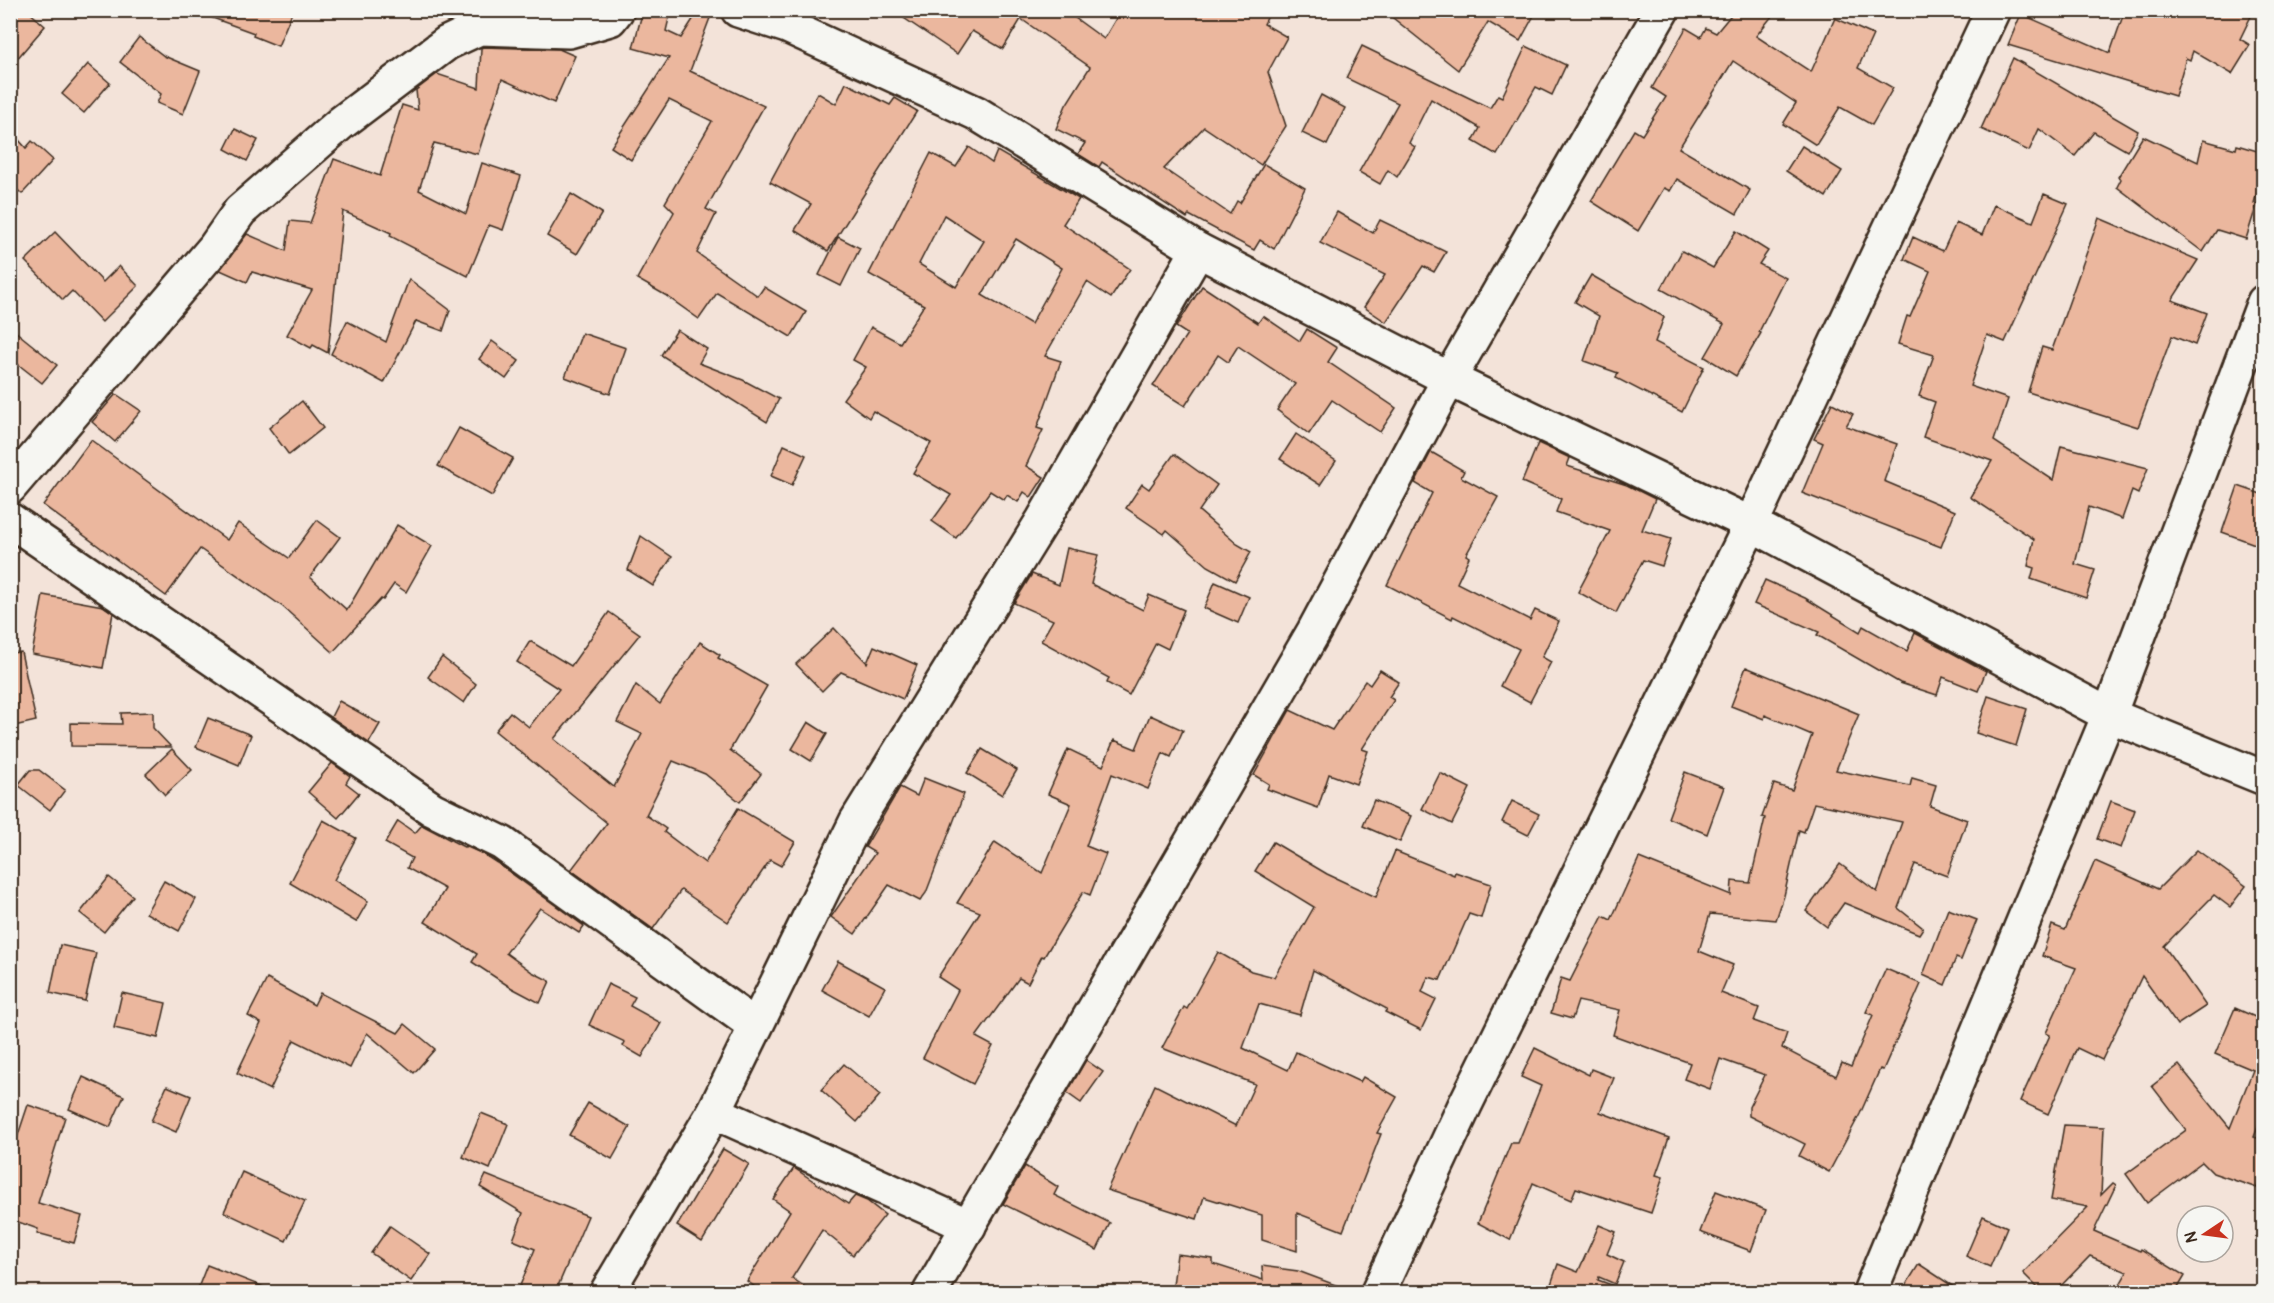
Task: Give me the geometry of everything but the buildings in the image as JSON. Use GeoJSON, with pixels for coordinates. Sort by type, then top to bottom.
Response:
{"type":"FeatureCollection","features":[{"type":"Feature","properties":{"kind":"street"},"geometry":{"type":"LineString","coordinates":[[10,487],[215,247],[240,211],[342,123],[447,43],[479,28],[569,31],[610,19],[617,10]]}},
{"type":"Feature","properties":{"kind":"street"},"geometry":{"type":"LineString","coordinates":[[738,10],[787,26],[976,113],[1198,250],[1449,380],[1751,524],[2109,716],[2264,778]]}},
{"type":"Feature","properties":{"kind":"street"},"geometry":{"type":"LineString","coordinates":[[930,1293],[1314,631],[1449,380],[1662,10]]}},
{"type":"Feature","properties":{"kind":"street"},"geometry":{"type":"LineString","coordinates":[[1378,1293],[1465,1105],[1751,524],[1993,10]]}},
{"type":"Feature","properties":{"kind":"street"},"geometry":{"type":"LineString","coordinates":[[606,1293],[714,1112],[856,822],[1044,520],[1198,250]]}},
{"type":"Feature","properties":{"kind":"street"},"geometry":{"type":"LineString","coordinates":[[1870,1293],[2109,716],[2264,302]]}},
{"type":"Feature","properties":{"kind":"street"},"geometry":{"type":"LineString","coordinates":[[10,520],[432,809],[502,843],[755,1026]]}},
{"type":"Feature","properties":{"kind":"street"},"geometry":{"type":"LineString","coordinates":[[714,1112],[969,1226]]}}]}
